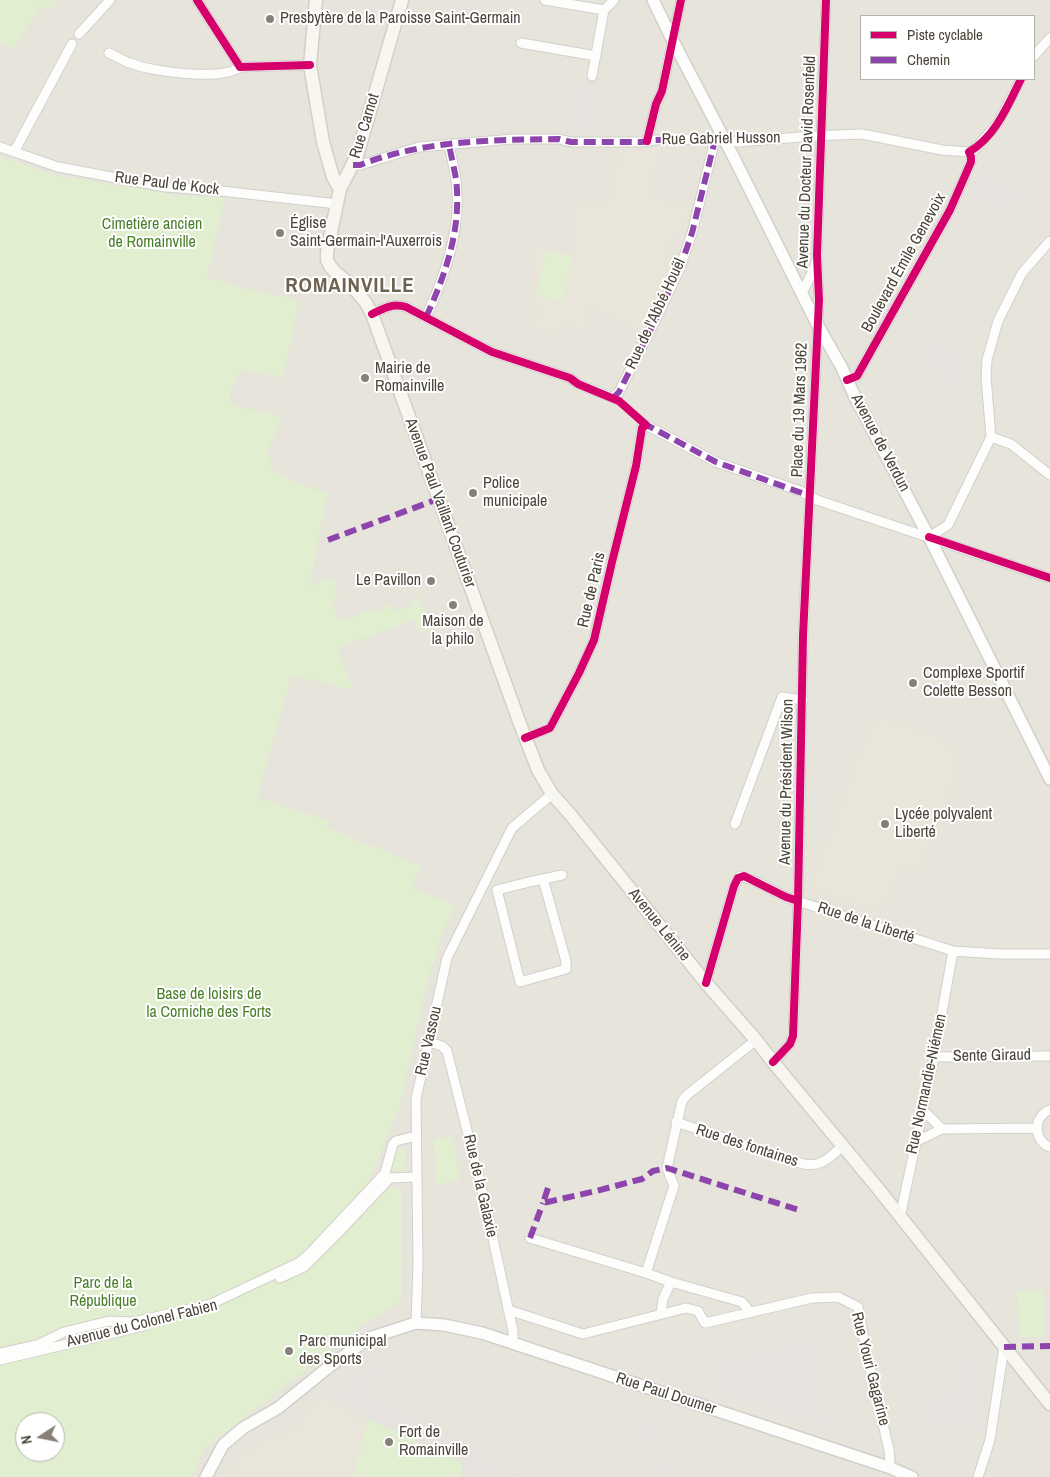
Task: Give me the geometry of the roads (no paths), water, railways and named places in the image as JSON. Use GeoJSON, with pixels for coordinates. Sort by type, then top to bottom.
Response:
{"type":"FeatureCollection","features":[{"type":"Feature","properties":{"kind":"main road"},"geometry":{"type":"LineString","coordinates":[[316,0],[310,65],[323,142],[333,177],[340,189]]}},
{"type":"Feature","properties":{"kind":"main road","name":"Rue Carnot"},"geometry":{"type":"LineString","coordinates":[[327,252],[340,189],[352,165],[402,0]]}},
{"type":"Feature","properties":{"kind":"main road","name":"Avenue Paul Vaillant Couturier"},"geometry":{"type":"LineString","coordinates":[[327,252],[327,260],[330,266],[350,284],[366,303],[372,314],[525,738]]}},
{"type":"Feature","properties":{"kind":"main road"},"geometry":{"type":"LineString","coordinates":[[525,738],[538,770],[552,794]]}},
{"type":"Feature","properties":{"kind":"main road","name":"Avenue Lénine"},"geometry":{"type":"LineString","coordinates":[[552,794],[706,983],[756,1040],[1004,1347]]}},
{"type":"Feature","properties":{"kind":"main road"},"geometry":{"type":"LineString","coordinates":[[1004,1347],[1050,1404]]}},
{"type":"Feature","properties":{"kind":"street"},"geometry":{"type":"LineString","coordinates":[[79,34],[110,0]]}},
{"type":"Feature","properties":{"kind":"street"},"geometry":{"type":"LineString","coordinates":[[197,0],[240,67]]}},
{"type":"Feature","properties":{"kind":"street"},"geometry":{"type":"LineString","coordinates":[[545,0],[604,10]]}},
{"type":"Feature","properties":{"kind":"street"},"geometry":{"type":"LineString","coordinates":[[592,76],[604,10],[614,0]]}},
{"type":"Feature","properties":{"kind":"street","name":"Avenue de Verdun"},"geometry":{"type":"LineString","coordinates":[[653,0],[720,141],[841,366],[1050,779]]}},
{"type":"Feature","properties":{"kind":"street"},"geometry":{"type":"LineString","coordinates":[[647,141],[656,104],[662,91],[681,0]]}},
{"type":"Feature","properties":{"kind":"street","name":"Avenue du Docteur David Rosenfeld"},"geometry":{"type":"LineString","coordinates":[[817,324],[826,0]]}},
{"type":"Feature","properties":{"kind":"street"},"geometry":{"type":"LineString","coordinates":[[1035,55],[1050,38]]}},
{"type":"Feature","properties":{"kind":"street"},"geometry":{"type":"LineString","coordinates":[[521,43],[596,56]]}},
{"type":"Feature","properties":{"kind":"street"},"geometry":{"type":"LineString","coordinates":[[14,152],[72,44]]}},
{"type":"Feature","properties":{"kind":"street"},"geometry":{"type":"LineString","coordinates":[[109,53],[131,64],[166,72],[211,73],[235,71],[240,67],[310,65]]}},
{"type":"Feature","properties":{"kind":"street"},"geometry":{"type":"LineString","coordinates":[[969,152],[975,149],[998,123],[1021,80]]}},
{"type":"Feature","properties":{"kind":"street","name":"Rue Gabriel Husson"},"geometry":{"type":"LineString","coordinates":[[352,165],[360,165],[415,148],[449,144],[559,139],[571,142],[738,142],[862,134],[942,150],[969,152]]}},
{"type":"Feature","properties":{"kind":"street","name":"Rue de l'Abbé Houël"},"geometry":{"type":"LineString","coordinates":[[426,317],[492,352],[570,378],[578,384],[613,398],[619,392],[680,268],[720,141]]}},
{"type":"Feature","properties":{"kind":"street"},"geometry":{"type":"LineString","coordinates":[[372,314],[388,306],[397,305],[406,307],[426,317],[441,284],[452,249],[456,222],[456,180],[449,144]]}},
{"type":"Feature","properties":{"kind":"street","name":"Rue Paul de Kock"},"geometry":{"type":"LineString","coordinates":[[0,147],[58,167],[164,187],[221,191],[337,204]]}},
{"type":"Feature","properties":{"kind":"street","name":"Boulevard Émile Genevoix"},"geometry":{"type":"LineString","coordinates":[[847,380],[857,376],[950,210],[971,162],[972,157],[969,152]]}},
{"type":"Feature","properties":{"kind":"street"},"geometry":{"type":"LineString","coordinates":[[929,537],[948,525],[991,437],[986,377],[987,360],[998,321],[1022,274],[1050,241]]}},
{"type":"Feature","properties":{"kind":"street","name":"Avenue du Docteur David Rosenfeld"},"geometry":{"type":"LineString","coordinates":[[802,293],[814,269],[818,255]]}},
{"type":"Feature","properties":{"kind":"street","name":"Place du 19 Mars 1962"},"geometry":{"type":"LineString","coordinates":[[810,496],[817,324]]}},
{"type":"Feature","properties":{"kind":"street","name":"Rue de Paris"},"geometry":{"type":"LineString","coordinates":[[525,738],[550,728],[594,640],[636,466],[642,428],[646,425],[716,462],[810,496]]}},
{"type":"Feature","properties":{"kind":"street"},"geometry":{"type":"LineString","coordinates":[[991,437],[1011,444],[1050,475]]}},
{"type":"Feature","properties":{"kind":"street"},"geometry":{"type":"LineString","coordinates":[[810,496],[817,500],[1050,578]]}},
{"type":"Feature","properties":{"kind":"street","name":"Avenue du Président Wilson"},"geometry":{"type":"LineString","coordinates":[[773,1062],[790,1044],[793,1036],[798,901],[803,636],[810,496]]}},
{"type":"Feature","properties":{"kind":"street"},"geometry":{"type":"LineString","coordinates":[[735,824],[782,697],[803,700]]}},
{"type":"Feature","properties":{"kind":"street","name":"Rue Vassou"},"geometry":{"type":"LineString","coordinates":[[416,1323],[418,1282],[416,1099],[448,958],[512,828],[552,794]]}},
{"type":"Feature","properties":{"kind":"street"},"geometry":{"type":"LineString","coordinates":[[484,884],[497,890],[562,875]]}},
{"type":"Feature","properties":{"kind":"street","name":"Rue de la Liberté"},"geometry":{"type":"LineString","coordinates":[[706,983],[734,886],[738,878],[744,876],[786,897],[953,951],[999,954],[1050,954]]}},
{"type":"Feature","properties":{"kind":"street"},"geometry":{"type":"LineString","coordinates":[[497,890],[520,982],[566,969],[566,961],[544,879]]}},
{"type":"Feature","properties":{"kind":"street","name":"Rue Normandie-Niémen"},"geometry":{"type":"LineString","coordinates":[[900,1217],[934,1057],[953,951]]}},
{"type":"Feature","properties":{"kind":"street","name":"Rue des fontaines"},"geometry":{"type":"LineString","coordinates":[[646,1273],[674,1186],[667,1168],[682,1101],[686,1094],[756,1040]]}},
{"type":"Feature","properties":{"kind":"street","name":"Rue de la Galaxie"},"geometry":{"type":"LineString","coordinates":[[428,1042],[442,1046],[447,1051],[485,1202],[514,1331],[513,1343]]}},
{"type":"Feature","properties":{"kind":"street","name":"Sente Giraud"},"geometry":{"type":"LineString","coordinates":[[934,1057],[1050,1056]]}},
{"type":"Feature","properties":{"kind":"street"},"geometry":{"type":"LineString","coordinates":[[922,1109],[942,1129]]}},
{"type":"Feature","properties":{"kind":"street"},"geometry":{"type":"LineString","coordinates":[[1050,1110],[1047,1110],[1040,1118],[1037,1128],[1039,1138],[1050,1147]]}},
{"type":"Feature","properties":{"kind":"street","name":"Rue des fontaines"},"geometry":{"type":"LineString","coordinates":[[676,1122],[811,1166],[819,1164],[842,1146]]}},
{"type":"Feature","properties":{"kind":"street"},"geometry":{"type":"LineString","coordinates":[[915,1142],[942,1129],[1037,1128]]}},
{"type":"Feature","properties":{"kind":"street","name":"Avenue du Colonel Fabien"},"geometry":{"type":"LineString","coordinates":[[0,1360],[213,1309],[304,1267],[342,1230],[387,1175],[393,1144],[416,1136]]}},
{"type":"Feature","properties":{"kind":"street"},"geometry":{"type":"LineString","coordinates":[[387,1175],[416,1177]]}},
{"type":"Feature","properties":{"kind":"street","name":"Avenue du Colonel Fabien"},"geometry":{"type":"LineString","coordinates":[[0,1353],[37,1345],[64,1332],[109,1321],[134,1322],[211,1304],[300,1262],[387,1175]]}},
{"type":"Feature","properties":{"kind":"street"},"geometry":{"type":"LineString","coordinates":[[530,1238],[742,1302],[751,1313]]}},
{"type":"Feature","properties":{"kind":"street"},"geometry":{"type":"LineString","coordinates":[[661,1314],[664,1299],[671,1282]]}},
{"type":"Feature","properties":{"kind":"street","name":"Rue Youri Gagarine"},"geometry":{"type":"LineString","coordinates":[[508,1310],[583,1334],[686,1308],[698,1311],[705,1323],[812,1298],[838,1297],[858,1307],[889,1450],[890,1462],[888,1467]]}},
{"type":"Feature","properties":{"kind":"street"},"geometry":{"type":"LineString","coordinates":[[206,1477],[223,1445],[243,1428],[278,1408],[330,1366],[369,1338],[416,1323]]}},
{"type":"Feature","properties":{"kind":"street","name":"Rue Paul Doumer"},"geometry":{"type":"LineString","coordinates":[[416,1323],[444,1325],[482,1333],[888,1467],[912,1477]]}},
{"type":"Feature","properties":{"kind":"street"},"geometry":{"type":"LineString","coordinates":[[978,1477],[990,1440],[1004,1347]]}},
{"type":"Feature","properties":{"kind":"place","name":"Presbytère de la Paroisse Saint-Germain"},"geometry":{"type":"Point","coordinates":[270,19]}},
{"type":"Feature","properties":{"kind":"place","name":"Église Saint-Germain-l'Auxerrois"},"geometry":{"type":"Point","coordinates":[280,233]}},
{"type":"Feature","properties":{"kind":"place","name":"Mairie de Romainville"},"geometry":{"type":"Point","coordinates":[365,378]}},
{"type":"Feature","properties":{"kind":"place","name":"Police municipale"},"geometry":{"type":"Point","coordinates":[473,493]}},
{"type":"Feature","properties":{"kind":"place","name":"Le Pavillon"},"geometry":{"type":"Point","coordinates":[431,581]}},
{"type":"Feature","properties":{"kind":"place","name":"Maison de la philo"},"geometry":{"type":"Point","coordinates":[453,605]}},
{"type":"Feature","properties":{"kind":"place","name":"Complexe Sportif Colette Besson"},"geometry":{"type":"Point","coordinates":[913,683]}},
{"type":"Feature","properties":{"kind":"place","name":"Lycée polyvalent Liberté"},"geometry":{"type":"Point","coordinates":[885,824]}},
{"type":"Feature","properties":{"kind":"place","name":"Parc municipal des Sports"},"geometry":{"type":"Point","coordinates":[289,1351]}},
{"type":"Feature","properties":{"kind":"place","name":"Fort de Romainville"},"geometry":{"type":"Point","coordinates":[389,1442]}},
{"type":"Feature","properties":{"kind":"district","name":"ROMAINVILLE"},"geometry":{"type":"Point","coordinates":[350,286]}},
{"type":"Feature","properties":{"kind":"park label","name":"Cimetière ancien de Romainville"},"geometry":{"type":"Point","coordinates":[152,234]}},
{"type":"Feature","properties":{"kind":"park label","name":"Base de loisirs de la Corniche des Forts"},"geometry":{"type":"Point","coordinates":[209,1004]}},
{"type":"Feature","properties":{"kind":"park label","name":"Parc de la République"},"geometry":{"type":"Point","coordinates":[103,1293]}}]}
